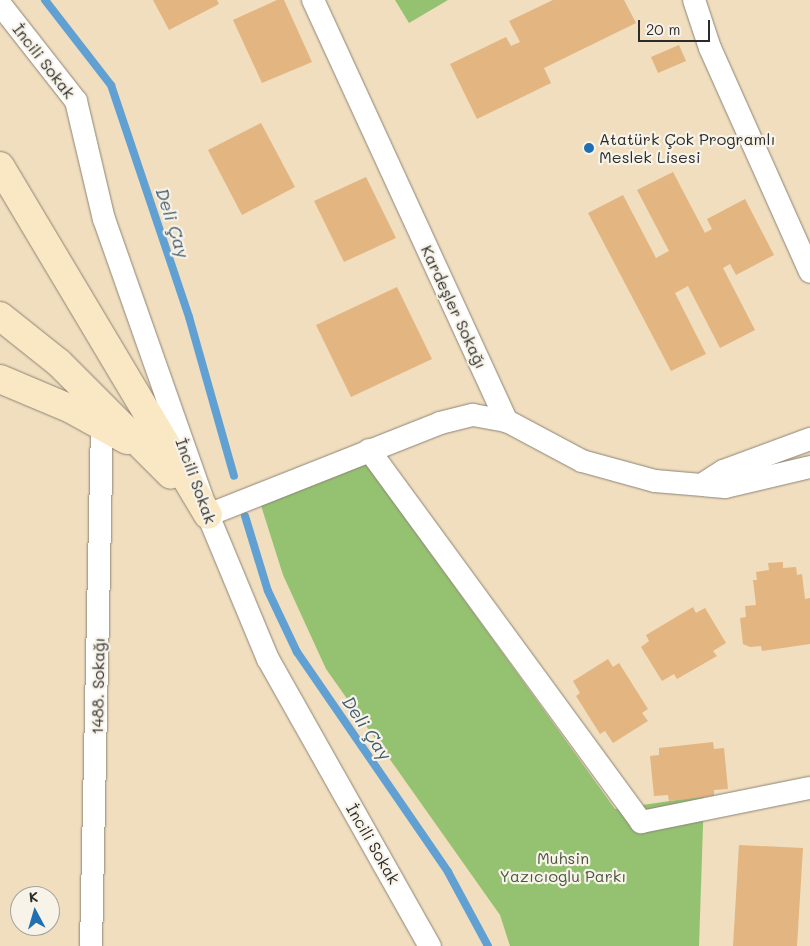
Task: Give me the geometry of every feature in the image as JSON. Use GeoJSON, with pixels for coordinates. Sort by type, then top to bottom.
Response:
{"type":"FeatureCollection","features":[{"type":"Feature","properties":{"kind":"street","name":"Kardeşler Sokağı"},"geometry":{"type":"LineString","coordinates":[[313,0],[507,421]]}},
{"type":"Feature","properties":{"kind":"street"},"geometry":{"type":"LineString","coordinates":[[694,0],[710,48],[810,272]]}},
{"type":"Feature","properties":{"kind":"street","name":"İncili Sokak"},"geometry":{"type":"LineString","coordinates":[[0,4],[76,101],[104,219],[208,515],[268,659],[430,946]]}},
{"type":"Feature","properties":{"kind":"street"},"geometry":{"type":"LineString","coordinates":[[0,166],[208,515]]}},
{"type":"Feature","properties":{"kind":"street"},"geometry":{"type":"LineString","coordinates":[[0,316],[59,363],[152,454],[208,515]]}},
{"type":"Feature","properties":{"kind":"street"},"geometry":{"type":"LineString","coordinates":[[0,379],[102,426],[152,454]]}},
{"type":"Feature","properties":{"kind":"street"},"geometry":{"type":"LineString","coordinates":[[208,515],[369,450],[458,417],[507,421],[608,471],[655,481],[706,482],[725,487],[810,467]]}},
{"type":"Feature","properties":{"kind":"street","name":"1488. Sokağı"},"geometry":{"type":"LineString","coordinates":[[91,946],[102,426]]}},
{"type":"Feature","properties":{"kind":"street"},"geometry":{"type":"LineString","coordinates":[[706,482],[723,471],[810,439]]}},
{"type":"Feature","properties":{"kind":"street"},"geometry":{"type":"LineString","coordinates":[[369,450],[641,822],[810,788]]}},
{"type":"Feature","properties":{"kind":"green space"},"geometry":{"type":"Polygon","coordinates":[[[395,0],[448,0],[409,23],[395,0]]]}},
{"type":"Feature","properties":{"kind":"green space","name":"Muhsin Yazıcıoglu Parkı"},"geometry":{"type":"Polygon","coordinates":[[[363,459],[615,809],[704,796],[699,946],[510,946],[500,915],[326,669],[283,575],[258,496],[363,459]]]}},
{"type":"Feature","properties":{"kind":"building"},"geometry":{"type":"Polygon","coordinates":[[[153,0],[217,0],[219,4],[169,30],[153,0]]]}},
{"type":"Feature","properties":{"kind":"building"},"geometry":{"type":"Polygon","coordinates":[[[277,0],[284,0],[312,62],[262,83],[233,20],[277,0]]]}},
{"type":"Feature","properties":{"kind":"building"},"geometry":{"type":"Polygon","coordinates":[[[553,0],[624,0],[636,23],[544,68],[551,83],[477,119],[450,64],[506,37],[511,46],[520,42],[509,21],[553,0]]]}},
{"type":"Feature","properties":{"kind":"building"},"geometry":{"type":"Polygon","coordinates":[[[679,45],[686,61],[658,73],[651,57],[679,45]]]}},
{"type":"Feature","properties":{"kind":"building"},"geometry":{"type":"Polygon","coordinates":[[[261,123],[295,187],[242,215],[208,150],[261,123]]]}},
{"type":"Feature","properties":{"kind":"building"},"geometry":{"type":"Polygon","coordinates":[[[673,172],[705,233],[712,229],[707,219],[745,199],[774,255],[736,275],[730,264],[723,268],[755,330],[720,348],[688,286],[675,293],[706,354],[671,371],[588,213],[623,195],[656,258],[669,251],[637,190],[673,172]]]}},
{"type":"Feature","properties":{"kind":"building"},"geometry":{"type":"Polygon","coordinates":[[[366,177],[396,238],[344,262],[314,201],[366,177]]]}},
{"type":"Feature","properties":{"kind":"building"},"geometry":{"type":"Polygon","coordinates":[[[397,287],[432,359],[351,397],[316,325],[397,287]]]}},
{"type":"Feature","properties":{"kind":"building"},"geometry":{"type":"Polygon","coordinates":[[[783,562],[783,568],[796,567],[797,575],[802,574],[805,599],[810,598],[810,644],[762,651],[761,646],[750,647],[743,644],[740,618],[746,617],[745,606],[756,605],[753,580],[757,580],[756,572],[769,570],[768,563],[783,562]]]}},
{"type":"Feature","properties":{"kind":"building"},"geometry":{"type":"Polygon","coordinates":[[[693,607],[696,613],[705,608],[726,643],[713,651],[717,656],[677,679],[674,674],[662,681],[641,647],[649,641],[646,635],[693,607]]]}},
{"type":"Feature","properties":{"kind":"building"},"geometry":{"type":"Polygon","coordinates":[[[608,659],[613,667],[619,663],[648,709],[642,713],[648,721],[613,743],[605,731],[600,734],[576,696],[580,693],[573,681],[608,659]]]}},
{"type":"Feature","properties":{"kind":"building"},"geometry":{"type":"Polygon","coordinates":[[[713,742],[714,749],[724,748],[728,789],[714,790],[714,796],[669,801],[668,795],[654,796],[650,756],[659,755],[659,748],[713,742]]]}},
{"type":"Feature","properties":{"kind":"building"},"geometry":{"type":"Polygon","coordinates":[[[739,845],[803,848],[797,946],[733,946],[739,845]]]}},
{"type":"Feature","properties":{"kind":"waterway","name":"Deli Çay"},"geometry":{"type":"LineString","coordinates":[[45,0],[111,85],[189,317],[234,476]]}},
{"type":"Feature","properties":{"kind":"waterway","name":"Deli Çay"},"geometry":{"type":"LineString","coordinates":[[245,516],[268,591],[297,652],[448,872],[488,946]]}},
{"type":"Feature","properties":{"kind":"place","name":"Atatürk Çok Programlı Meslek Lisesi"},"geometry":{"type":"Point","coordinates":[589,148]}}]}
